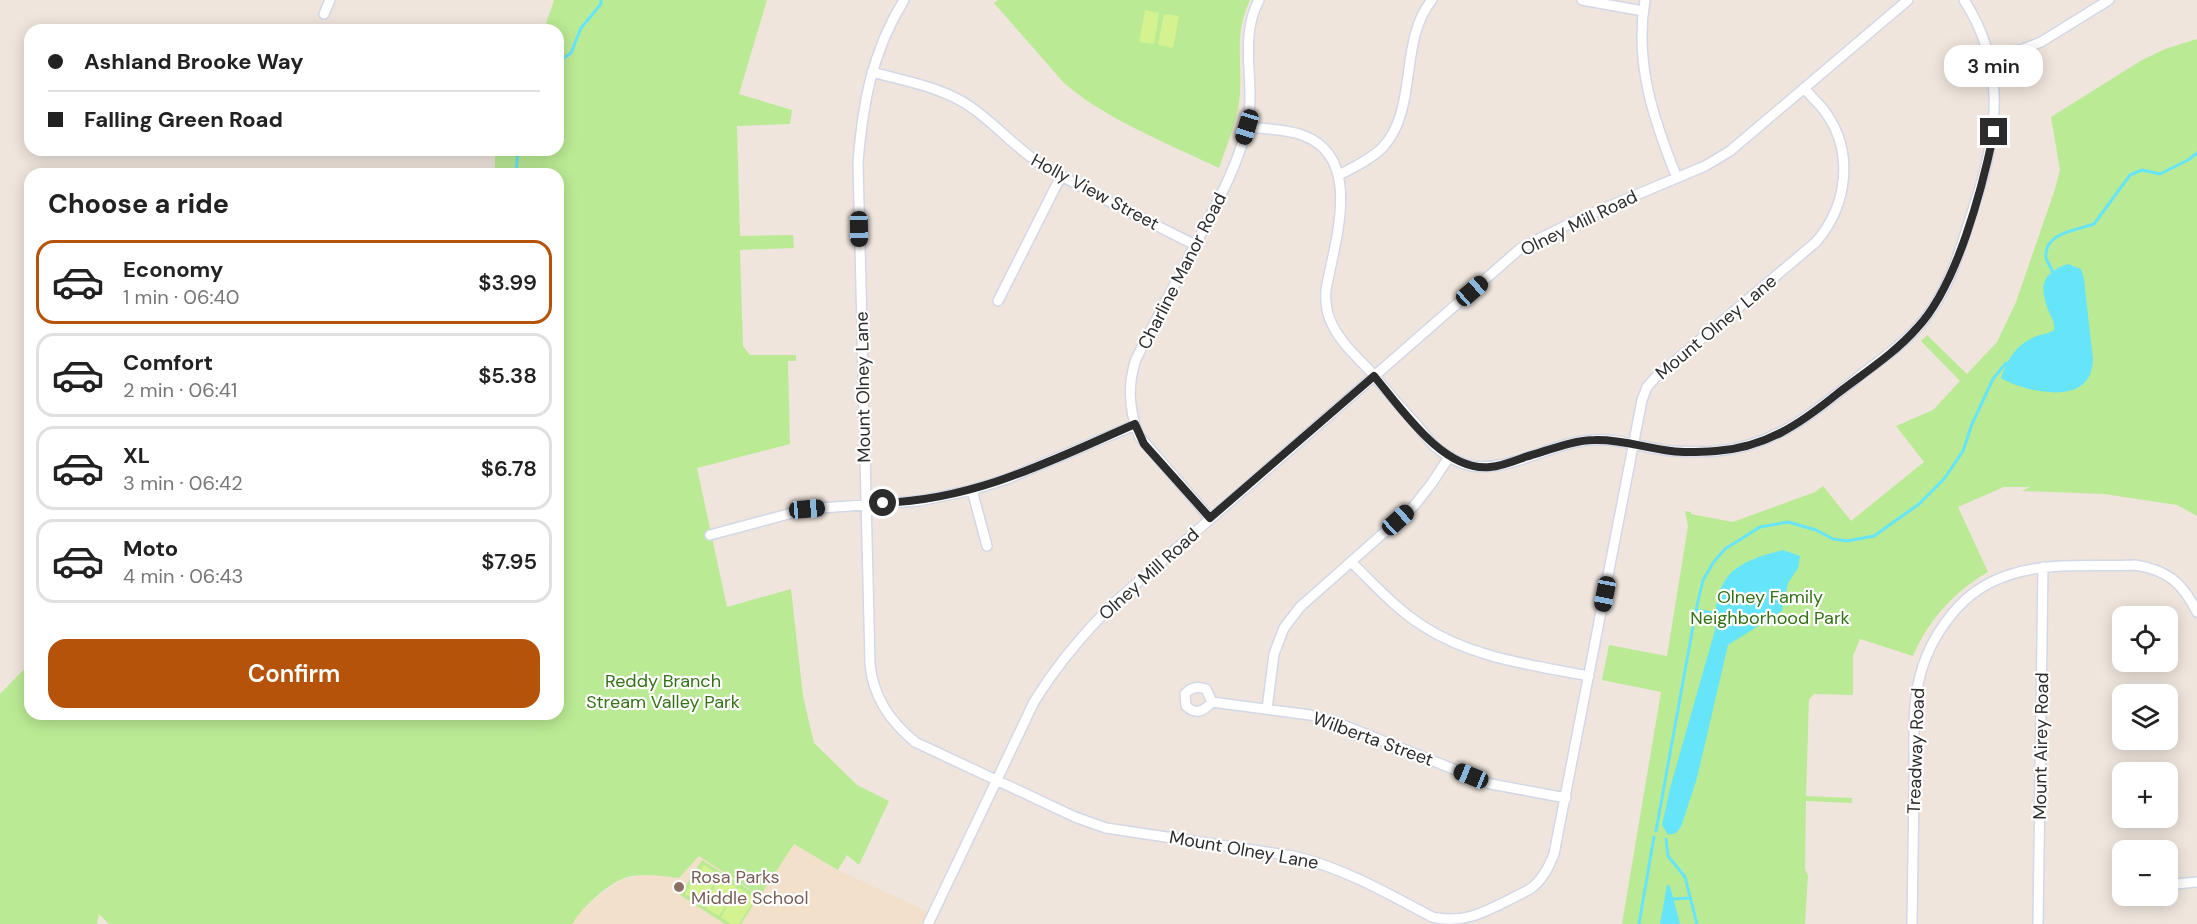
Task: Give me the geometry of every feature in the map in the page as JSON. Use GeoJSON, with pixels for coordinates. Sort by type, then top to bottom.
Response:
{"type":"FeatureCollection","features":[{"type":"Feature","properties":{"kind":"street"},"geometry":{"type":"LineString","coordinates":[[324,14],[330,0]]}},
{"type":"Feature","properties":{"kind":"street","name":"Mount Olney Lane"},"geometry":{"type":"LineString","coordinates":[[904,0],[884,38],[872,72],[862,112],[858,162],[871,677],[884,710],[902,731],[915,741],[1075,817],[1107,828],[1321,862],[1442,920],[1466,919],[1480,915],[1533,887],[1548,870],[1554,854],[1566,798],[1642,400],[1647,387],[1816,242],[1836,212],[1843,193],[1845,169],[1841,146],[1832,123],[1804,88]]}},
{"type":"Feature","properties":{"kind":"street","name":"Charline Manor Road"},"geometry":{"type":"LineString","coordinates":[[1210,518],[1144,444],[1135,424],[1129,393],[1132,370],[1236,165],[1247,127],[1251,100],[1248,42],[1250,25],[1259,0]]}},
{"type":"Feature","properties":{"kind":"street"},"geometry":{"type":"LineString","coordinates":[[1339,175],[1371,158],[1384,147],[1393,134],[1402,110],[1417,26],[1432,0]]}},
{"type":"Feature","properties":{"kind":"street"},"geometry":{"type":"LineString","coordinates":[[1582,0],[1643,11]]}},
{"type":"Feature","properties":{"kind":"street"},"geometry":{"type":"LineString","coordinates":[[1645,0],[1642,53],[1647,91],[1658,130],[1677,178]]}},
{"type":"Feature","properties":{"kind":"street","name":"Olney Mill Road"},"geometry":{"type":"LineString","coordinates":[[928,924],[1034,702],[1049,677],[1114,603],[1521,248],[1579,219],[1705,166],[1730,151],[1908,0]]}},
{"type":"Feature","properties":{"kind":"street"},"geometry":{"type":"LineString","coordinates":[[1247,127],[1300,134],[1327,152],[1339,175],[1341,204],[1325,302],[1328,316],[1334,329],[1374,376],[1436,447],[1449,457],[1469,466],[1490,467],[1588,440],[1609,439],[1672,451],[1716,451],[1743,447],[1765,440],[1802,422],[1906,340],[1932,310],[1953,270],[1986,168],[1994,132],[1994,97],[1990,57],[1964,0]]}},
{"type":"Feature","properties":{"kind":"street"},"geometry":{"type":"LineString","coordinates":[[1990,57],[2041,42],[2109,0]]}},
{"type":"Feature","properties":{"kind":"street","name":"Holly View Street"},"geometry":{"type":"LineString","coordinates":[[872,72],[940,92],[962,101],[1027,155],[1061,176],[1195,245]]}},
{"type":"Feature","properties":{"kind":"street"},"geometry":{"type":"LineString","coordinates":[[998,301],[1061,176]]}},
{"type":"Feature","properties":{"kind":"street"},"geometry":{"type":"LineString","coordinates":[[710,535],[807,509],[919,501],[972,490],[1007,479],[1135,424]]}},
{"type":"Feature","properties":{"kind":"street"},"geometry":{"type":"LineString","coordinates":[[1267,709],[1274,654],[1284,628],[1300,607],[1414,506],[1449,457]]}},
{"type":"Feature","properties":{"kind":"street"},"geometry":{"type":"LineString","coordinates":[[972,490],[987,546]]}},
{"type":"Feature","properties":{"kind":"street"},"geometry":{"type":"LineString","coordinates":[[1351,562],[1400,609],[1422,626],[1446,639],[1491,657],[1589,676]]}},
{"type":"Feature","properties":{"kind":"street","name":"Treadway Road"},"geometry":{"type":"LineString","coordinates":[[1912,924],[1916,695],[1926,655],[1939,630],[1958,607],[1974,593],[2010,574],[2043,567],[2134,566],[2165,573],[2182,587],[2197,612]]}},
{"type":"Feature","properties":{"kind":"street","name":"Mount Airey Road"},"geometry":{"type":"LineString","coordinates":[[2038,924],[2043,567]]}},
{"type":"Feature","properties":{"kind":"street","name":"Wilberta Street"},"geometry":{"type":"LineString","coordinates":[[1212,702],[1310,715],[1333,721],[1491,784],[1566,798]]}},
{"type":"Feature","properties":{"kind":"street"},"geometry":{"type":"LineString","coordinates":[[2178,884],[2197,882]]}},
{"type":"Feature","properties":{"kind":"shaded area","name":"Rosa Parks Middle School"},"geometry":{"type":"Polygon","coordinates":[[[794,844],[838,870],[933,914],[928,924],[567,924],[596,898],[623,879],[652,874],[679,878],[699,856],[794,844]]]}},
{"type":"Feature","properties":{"kind":"green space","name":"Reddy Branch Stream Valley Park"},"geometry":{"type":"Polygon","coordinates":[[[554,0],[767,0],[739,94],[792,110],[790,124],[737,126],[740,236],[793,235],[794,248],[740,250],[743,346],[750,355],[796,355],[796,361],[788,361],[790,444],[697,468],[727,607],[791,589],[803,696],[814,743],[857,785],[889,801],[859,865],[847,855],[838,870],[794,844],[760,896],[699,856],[679,878],[643,875],[622,879],[594,898],[572,924],[109,924],[99,914],[97,924],[0,924],[0,694],[24,669],[24,720],[564,720],[564,168],[494,168],[495,156],[564,156],[564,24],[546,24],[554,0]]]}},
{"type":"Feature","properties":{"kind":"green space"},"geometry":{"type":"Polygon","coordinates":[[[998,0],[1250,0],[1240,35],[1240,92],[1237,111],[1219,168],[1138,130],[1080,96],[1064,83],[994,3],[998,0]]]}},
{"type":"Feature","properties":{"kind":"green space"},"geometry":{"type":"Polygon","coordinates":[[[1145,10],[1159,13],[1154,44],[1139,42],[1145,10]]]}},
{"type":"Feature","properties":{"kind":"green space"},"geometry":{"type":"Polygon","coordinates":[[[1164,14],[1179,16],[1173,48],[1158,45],[1164,14]]]}},
{"type":"Feature","properties":{"kind":"green space","name":"Olney Family Neighborhood Park"},"geometry":{"type":"Polygon","coordinates":[[[2197,39],[2197,516],[2177,505],[2104,494],[2022,491],[2030,487],[2004,487],[1958,507],[1988,572],[1964,588],[1935,618],[1913,656],[1860,639],[1853,656],[1853,695],[1814,694],[1809,699],[1806,796],[1852,798],[1852,803],[1806,801],[1805,870],[1808,875],[1805,924],[1622,924],[1661,692],[1602,680],[1609,645],[1667,656],[1688,526],[1685,511],[1733,522],[1815,492],[1823,486],[1851,521],[1924,462],[1896,426],[1933,410],[1960,381],[1921,341],[1927,335],[1967,374],[1997,342],[2016,302],[2060,170],[2051,117],[2142,60],[2165,49],[2197,39]]]}},
{"type":"Feature","properties":{"kind":"green space"},"geometry":{"type":"Polygon","coordinates":[[[702,860],[759,896],[741,924],[725,924],[680,895],[702,860]]]}},
{"type":"Feature","properties":{"kind":"green space"},"geometry":{"type":"Polygon","coordinates":[[[704,865],[719,875],[701,904],[685,894],[704,865]]]}},
{"type":"Feature","properties":{"kind":"green space"},"geometry":{"type":"Polygon","coordinates":[[[721,877],[737,887],[719,916],[703,906],[721,877]]]}},
{"type":"Feature","properties":{"kind":"green space"},"geometry":{"type":"Polygon","coordinates":[[[739,888],[755,899],[739,924],[731,924],[721,917],[739,888]]]}},
{"type":"Feature","properties":{"kind":"water"},"geometry":{"type":"Polygon","coordinates":[[[2068,264],[2081,269],[2084,279],[2093,360],[2089,377],[2077,388],[2056,392],[2043,392],[2019,386],[2001,378],[2006,364],[2018,347],[2030,339],[2054,330],[2043,288],[2047,277],[2052,272],[2068,264]]]}},
{"type":"Feature","properties":{"kind":"water"},"geometry":{"type":"Polygon","coordinates":[[[1783,550],[1800,556],[1798,568],[1788,583],[1782,611],[1728,645],[1697,778],[1681,827],[1676,833],[1668,835],[1662,825],[1670,788],[1715,630],[1718,596],[1730,574],[1739,567],[1751,560],[1783,550]]]}},
{"type":"Feature","properties":{"kind":"water"},"geometry":{"type":"Polygon","coordinates":[[[1667,885],[1670,886],[1680,924],[1660,924],[1667,885]]]}},
{"type":"Feature","properties":{"kind":"waterway"},"geometry":{"type":"LineString","coordinates":[[564,58],[571,53],[581,28],[601,4],[601,0]]}},
{"type":"Feature","properties":{"kind":"waterway"},"geometry":{"type":"LineString","coordinates":[[2052,271],[2046,258],[2050,243],[2056,237],[2094,224],[2130,175],[2142,170],[2160,174],[2197,153]]}},
{"type":"Feature","properties":{"kind":"waterway"},"geometry":{"type":"LineString","coordinates":[[516,168],[518,156]]}},
{"type":"Feature","properties":{"kind":"waterway"},"geometry":{"type":"LineString","coordinates":[[1656,831],[1696,610],[1703,580],[1713,563],[1725,549],[1760,527],[1788,522],[1816,530],[1833,539],[1847,541],[1874,536],[1919,504],[1944,479],[1963,451],[1972,424],[1993,379],[2006,363]]}},
{"type":"Feature","properties":{"kind":"waterway"},"geometry":{"type":"LineString","coordinates":[[1696,610],[1719,614]]}},
{"type":"Feature","properties":{"kind":"waterway"},"geometry":{"type":"LineString","coordinates":[[1639,924],[1654,837]]}},
{"type":"Feature","properties":{"kind":"waterway"},"geometry":{"type":"LineString","coordinates":[[1666,839],[1668,856],[1685,877],[1697,924]]}},
{"type":"Feature","properties":{"kind":"waterway"},"geometry":{"type":"LineString","coordinates":[[1673,899],[1690,898]]}},
{"type":"Feature","properties":{"kind":"place","name":"Rosa Parks Middle School"},"geometry":{"type":"Point","coordinates":[679,887]}},
{"type":"Feature","properties":{"kind":"route"},"geometry":{"type":"LineString","coordinates":[[883,503],[919,501],[972,490],[1007,479],[1135,424],[1144,444],[1210,518],[1374,376],[1436,447],[1449,457],[1469,466],[1490,467],[1588,440],[1609,439],[1672,451],[1716,451],[1743,447],[1765,440],[1802,422],[1906,340],[1932,310],[1953,270],[1986,168],[1994,132]]}}]}
